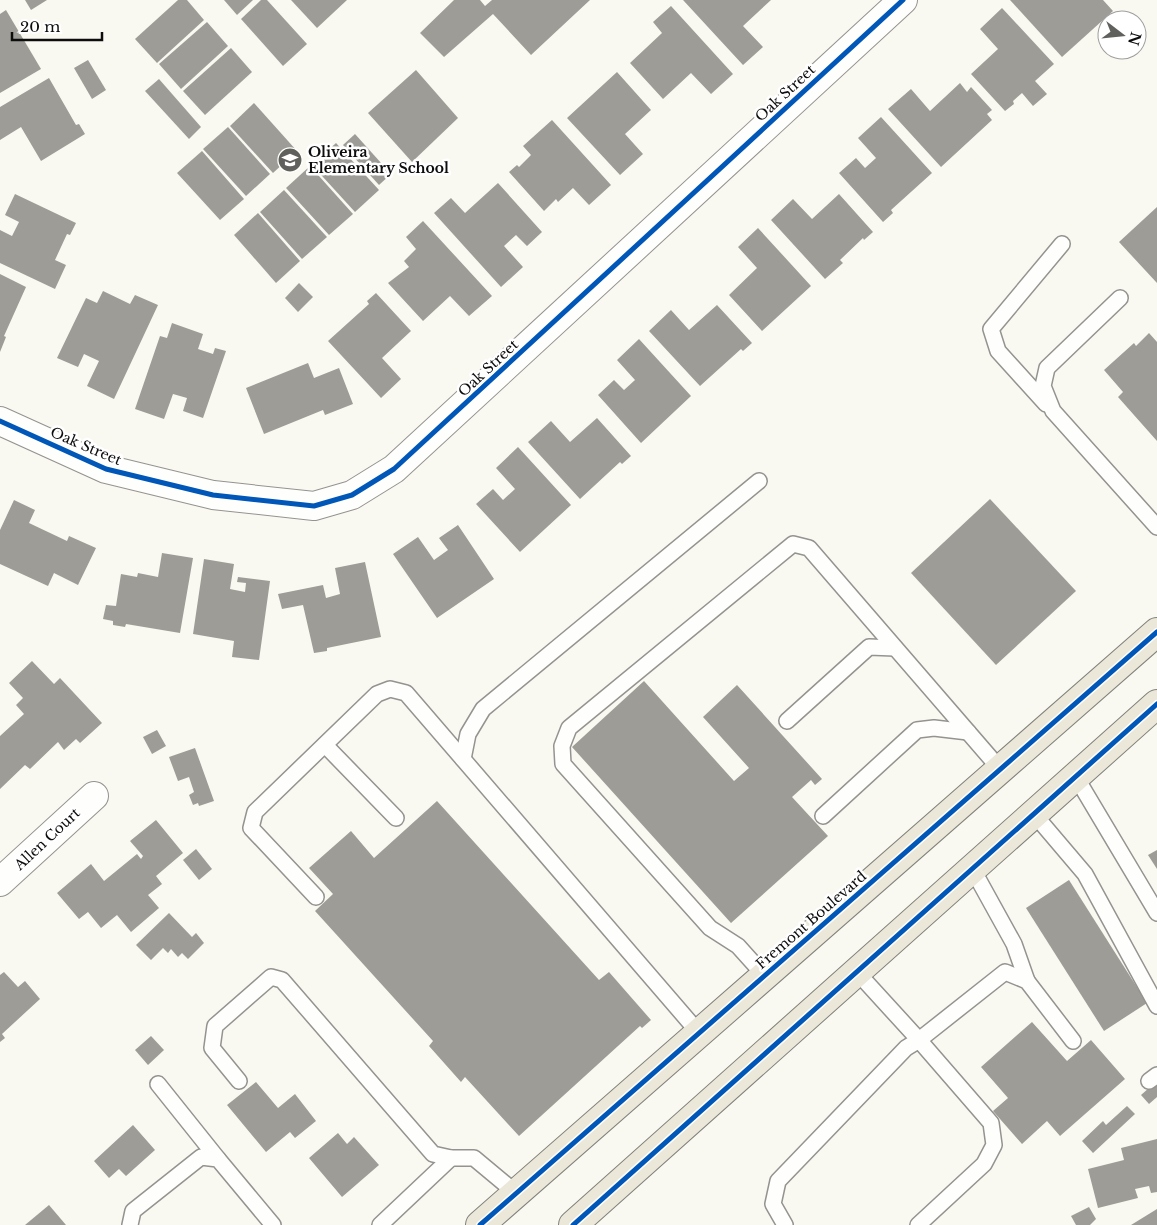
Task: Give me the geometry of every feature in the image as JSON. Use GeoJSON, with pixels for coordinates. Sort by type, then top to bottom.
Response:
{"type":"FeatureCollection","features":[{"type":"Feature","properties":{"kind":"main road","name":"Fremont Boulevard"},"geometry":{"type":"LineString","coordinates":[[480,1225],[1157,632]]}},
{"type":"Feature","properties":{"kind":"main road"},"geometry":{"type":"LineString","coordinates":[[573,1225],[1157,704]]}},
{"type":"Feature","properties":{"kind":"street","name":"Oak Street"},"geometry":{"type":"LineString","coordinates":[[0,421],[106,469],[213,496],[314,506],[352,495],[394,469],[903,0]]}},
{"type":"Feature","properties":{"kind":"street","name":"Allen Court"},"geometry":{"type":"LineString","coordinates":[[0,882],[94,796]]}},
{"type":"Feature","properties":{"kind":"lane"},"geometry":{"type":"LineString","coordinates":[[1062,244],[990,329],[998,351],[1157,527]]}},
{"type":"Feature","properties":{"kind":"lane"},"geometry":{"type":"LineString","coordinates":[[1053,411],[1043,386],[1047,368],[1120,298]]}},
{"type":"Feature","properties":{"kind":"lane"},"geometry":{"type":"LineString","coordinates":[[463,759],[468,734],[483,709],[759,481]]}},
{"type":"Feature","properties":{"kind":"lane"},"geometry":{"type":"LineString","coordinates":[[765,976],[738,946],[710,928],[563,764],[562,746],[569,728],[793,544],[809,548],[1000,769]]}},
{"type":"Feature","properties":{"kind":"lane"},"geometry":{"type":"LineString","coordinates":[[787,721],[869,647],[895,648]]}},
{"type":"Feature","properties":{"kind":"lane"},"geometry":{"type":"LineString","coordinates":[[316,897],[251,828],[255,812],[377,694],[390,689],[406,693],[699,1033]]}},
{"type":"Feature","properties":{"kind":"lane"},"geometry":{"type":"LineString","coordinates":[[823,816],[917,730],[934,728],[968,732]]}},
{"type":"Feature","properties":{"kind":"lane"},"geometry":{"type":"LineString","coordinates":[[325,745],[396,818]]}},
{"type":"Feature","properties":{"kind":"lane"},"geometry":{"type":"LineString","coordinates":[[1076,777],[1157,913]]}},
{"type":"Feature","properties":{"kind":"lane"},"geometry":{"type":"LineString","coordinates":[[1034,814],[1085,874],[1157,1006]]}},
{"type":"Feature","properties":{"kind":"lane"},"geometry":{"type":"LineString","coordinates":[[972,868],[1014,944],[1027,981],[1073,1041]]}},
{"type":"Feature","properties":{"kind":"lane"},"geometry":{"type":"LineString","coordinates":[[856,971],[991,1123],[994,1145],[984,1164],[918,1225]]}},
{"type":"Feature","properties":{"kind":"lane"},"geometry":{"type":"LineString","coordinates":[[785,1225],[773,1204],[778,1181],[906,1048],[1006,972],[1027,981]]}},
{"type":"Feature","properties":{"kind":"lane"},"geometry":{"type":"LineString","coordinates":[[239,1081],[212,1048],[214,1026],[271,977],[282,980],[433,1154],[451,1158],[474,1158],[516,1193]]}},
{"type":"Feature","properties":{"kind":"lane"},"geometry":{"type":"LineString","coordinates":[[158,1084],[273,1225]]}},
{"type":"Feature","properties":{"kind":"lane"},"geometry":{"type":"LineString","coordinates":[[130,1225],[132,1212],[201,1157],[218,1159]]}},
{"type":"Feature","properties":{"kind":"lane"},"geometry":{"type":"LineString","coordinates":[[380,1225],[451,1158]]}},
{"type":"Feature","properties":{"kind":"building"},"geometry":{"type":"Polygon","coordinates":[[[25,0],[47,0],[31,10],[25,0]]]}},
{"type":"Feature","properties":{"kind":"building"},"geometry":{"type":"Polygon","coordinates":[[[178,0],[187,0],[204,20],[157,63],[135,39],[178,0]]]}},
{"type":"Feature","properties":{"kind":"building"},"geometry":{"type":"Polygon","coordinates":[[[224,0],[253,0],[237,15],[224,0]]]}},
{"type":"Feature","properties":{"kind":"building"},"geometry":{"type":"Polygon","coordinates":[[[261,0],[267,0],[307,44],[283,66],[241,19],[261,0]]]}},
{"type":"Feature","properties":{"kind":"building"},"geometry":{"type":"Polygon","coordinates":[[[291,0],[347,0],[317,28],[291,0]]]}},
{"type":"Feature","properties":{"kind":"building"},"geometry":{"type":"Polygon","coordinates":[[[454,0],[480,0],[485,6],[492,0],[590,0],[531,55],[493,14],[444,57],[420,33],[454,0]]]}},
{"type":"Feature","properties":{"kind":"building"},"geometry":{"type":"Polygon","coordinates":[[[683,0],[771,0],[743,26],[763,47],[743,65],[683,0]]]}},
{"type":"Feature","properties":{"kind":"building"},"geometry":{"type":"Polygon","coordinates":[[[1010,0],[1103,0],[1112,10],[1097,10],[1097,25],[1062,57],[1010,0]]]}},
{"type":"Feature","properties":{"kind":"building"},"geometry":{"type":"Polygon","coordinates":[[[671,6],[733,74],[711,94],[691,73],[663,99],[630,63],[662,33],[653,22],[671,6]]]}},
{"type":"Feature","properties":{"kind":"building"},"geometry":{"type":"Polygon","coordinates":[[[1002,8],[1054,64],[1035,81],[1047,94],[1033,106],[1022,93],[1013,101],[1014,104],[1005,111],[971,74],[998,49],[980,29],[1002,8]]]}},
{"type":"Feature","properties":{"kind":"building"},"geometry":{"type":"Polygon","coordinates":[[[6,10],[41,69],[0,93],[0,14],[6,10]]]}},
{"type":"Feature","properties":{"kind":"building"},"geometry":{"type":"Polygon","coordinates":[[[207,22],[228,46],[181,89],[159,64],[207,22]]]}},
{"type":"Feature","properties":{"kind":"building"},"geometry":{"type":"Polygon","coordinates":[[[231,48],[252,72],[205,115],[183,91],[231,48]]]}},
{"type":"Feature","properties":{"kind":"building"},"geometry":{"type":"Polygon","coordinates":[[[88,60],[106,90],[92,99],[74,68],[88,60]]]}},
{"type":"Feature","properties":{"kind":"building"},"geometry":{"type":"Polygon","coordinates":[[[416,70],[458,118],[412,162],[368,113],[416,70]]]}},
{"type":"Feature","properties":{"kind":"building"},"geometry":{"type":"Polygon","coordinates":[[[617,72],[651,110],[625,134],[643,154],[620,175],[567,118],[617,72]]]}},
{"type":"Feature","properties":{"kind":"building"},"geometry":{"type":"Polygon","coordinates":[[[49,78],[76,125],[79,124],[85,134],[41,161],[21,127],[0,140],[0,107],[49,78]]]}},
{"type":"Feature","properties":{"kind":"building"},"geometry":{"type":"Polygon","coordinates":[[[159,79],[201,127],[189,139],[145,91],[159,79]]]}},
{"type":"Feature","properties":{"kind":"building"},"geometry":{"type":"Polygon","coordinates":[[[960,83],[967,92],[971,87],[992,110],[987,114],[992,120],[941,167],[888,109],[911,89],[930,111],[960,83]]]}},
{"type":"Feature","properties":{"kind":"building"},"geometry":{"type":"Polygon","coordinates":[[[254,103],[297,151],[273,173],[230,126],[254,103]]]}},
{"type":"Feature","properties":{"kind":"building"},"geometry":{"type":"Polygon","coordinates":[[[881,117],[932,173],[891,210],[893,213],[883,222],[839,173],[856,158],[865,168],[876,158],[858,138],[881,117]]]}},
{"type":"Feature","properties":{"kind":"building"},"geometry":{"type":"Polygon","coordinates":[[[552,120],[611,185],[589,205],[573,188],[558,202],[556,199],[544,211],[509,172],[517,165],[519,167],[531,155],[523,146],[552,120]]]}},
{"type":"Feature","properties":{"kind":"building"},"geometry":{"type":"Polygon","coordinates":[[[228,127],[270,174],[246,196],[203,149],[228,127]]]}},
{"type":"Feature","properties":{"kind":"building"},"geometry":{"type":"Polygon","coordinates":[[[355,134],[391,174],[379,185],[343,145],[355,134]]]}},
{"type":"Feature","properties":{"kind":"building"},"geometry":{"type":"Polygon","coordinates":[[[336,143],[379,190],[355,212],[312,165],[336,143]]]}},
{"type":"Feature","properties":{"kind":"building"},"geometry":{"type":"Polygon","coordinates":[[[202,151],[244,199],[220,220],[177,173],[202,151]]]}},
{"type":"Feature","properties":{"kind":"building"},"geometry":{"type":"Polygon","coordinates":[[[310,166],[353,214],[329,235],[286,188],[310,166]]]}},
{"type":"Feature","properties":{"kind":"building"},"geometry":{"type":"Polygon","coordinates":[[[498,183],[542,232],[527,246],[516,235],[504,246],[523,267],[501,287],[434,213],[451,198],[465,213],[498,183]]]}},
{"type":"Feature","properties":{"kind":"building"},"geometry":{"type":"Polygon","coordinates":[[[284,190],[327,237],[302,259],[260,212],[284,190]]]}},
{"type":"Feature","properties":{"kind":"building"},"geometry":{"type":"Polygon","coordinates":[[[15,194],[76,223],[70,235],[67,234],[55,260],[66,265],[55,289],[0,263],[0,230],[12,236],[19,222],[5,215],[15,194]]]}},
{"type":"Feature","properties":{"kind":"building"},"geometry":{"type":"Polygon","coordinates":[[[839,194],[873,232],[864,240],[863,238],[840,260],[843,263],[825,279],[771,220],[793,199],[812,219],[839,194]]]}},
{"type":"Feature","properties":{"kind":"building"},"geometry":{"type":"Polygon","coordinates":[[[1157,207],[1157,283],[1119,242],[1157,207]]]}},
{"type":"Feature","properties":{"kind":"building"},"geometry":{"type":"Polygon","coordinates":[[[258,213],[300,261],[276,283],[234,235],[258,213]]]}},
{"type":"Feature","properties":{"kind":"building"},"geometry":{"type":"Polygon","coordinates":[[[423,221],[492,296],[469,316],[450,296],[423,321],[388,283],[409,267],[404,261],[416,249],[406,237],[423,221]]]}},
{"type":"Feature","properties":{"kind":"building"},"geometry":{"type":"Polygon","coordinates":[[[758,228],[811,286],[762,331],[729,295],[757,268],[738,247],[758,228]]]}},
{"type":"Feature","properties":{"kind":"building"},"geometry":{"type":"Polygon","coordinates":[[[0,274],[26,287],[4,336],[6,337],[0,352],[0,274]]]}},
{"type":"Feature","properties":{"kind":"building"},"geometry":{"type":"Polygon","coordinates":[[[299,283],[313,297],[298,312],[285,298],[299,283]]]}},
{"type":"Feature","properties":{"kind":"building"},"geometry":{"type":"Polygon","coordinates":[[[103,291],[130,304],[135,295],[158,305],[114,399],[87,386],[99,361],[84,354],[78,367],[57,358],[86,298],[97,303],[103,291]]]}},
{"type":"Feature","properties":{"kind":"building"},"geometry":{"type":"Polygon","coordinates":[[[376,293],[411,331],[382,358],[401,379],[381,398],[328,341],[369,304],[367,301],[376,293]]]}},
{"type":"Feature","properties":{"kind":"building"},"geometry":{"type":"Polygon","coordinates":[[[717,305],[752,343],[743,351],[741,349],[700,386],[649,331],[671,310],[689,330],[717,305]]]}},
{"type":"Feature","properties":{"kind":"building"},"geometry":{"type":"Polygon","coordinates":[[[172,323],[203,334],[198,349],[213,354],[215,348],[226,351],[203,418],[183,411],[187,398],[173,394],[164,419],[135,409],[160,336],[167,338],[172,323]]]}},
{"type":"Feature","properties":{"kind":"building"},"geometry":{"type":"Polygon","coordinates":[[[1149,333],[1157,342],[1157,441],[1118,397],[1123,392],[1104,370],[1134,343],[1136,346],[1149,333]]]}},
{"type":"Feature","properties":{"kind":"building"},"geometry":{"type":"Polygon","coordinates":[[[639,339],[691,396],[641,443],[598,395],[614,380],[624,390],[635,380],[617,360],[639,339]]]}},
{"type":"Feature","properties":{"kind":"building"},"geometry":{"type":"Polygon","coordinates":[[[308,363],[314,378],[339,368],[353,404],[325,415],[323,410],[264,434],[246,388],[308,363]]]}},
{"type":"Feature","properties":{"kind":"building"},"geometry":{"type":"Polygon","coordinates":[[[597,418],[631,456],[622,464],[620,462],[580,499],[528,442],[551,421],[570,442],[597,418]]]}},
{"type":"Feature","properties":{"kind":"building"},"geometry":{"type":"Polygon","coordinates":[[[518,447],[571,505],[520,552],[476,504],[493,489],[503,500],[515,489],[496,468],[518,447]]]}},
{"type":"Feature","properties":{"kind":"building"},"geometry":{"type":"Polygon","coordinates":[[[990,499],[1076,591],[996,665],[911,573],[990,499]]]}},
{"type":"Feature","properties":{"kind":"building"},"geometry":{"type":"Polygon","coordinates":[[[14,500],[35,510],[29,523],[67,541],[69,536],[96,548],[78,585],[54,573],[48,586],[0,564],[0,530],[14,500]]]}},
{"type":"Feature","properties":{"kind":"building"},"geometry":{"type":"Polygon","coordinates":[[[458,525],[494,579],[437,618],[393,554],[418,537],[434,560],[448,550],[439,538],[458,525]]]}},
{"type":"Feature","properties":{"kind":"building"},"geometry":{"type":"Polygon","coordinates":[[[162,553],[193,558],[180,633],[126,624],[125,627],[113,625],[113,621],[103,619],[106,605],[116,606],[121,574],[137,577],[138,573],[158,577],[162,553]]]}},
{"type":"Feature","properties":{"kind":"building"},"geometry":{"type":"Polygon","coordinates":[[[204,559],[234,564],[230,589],[245,592],[246,583],[237,582],[238,577],[270,581],[259,660],[232,657],[234,641],[193,634],[204,559]]]}},
{"type":"Feature","properties":{"kind":"building"},"geometry":{"type":"Polygon","coordinates":[[[365,562],[381,637],[327,648],[327,651],[314,653],[303,605],[282,609],[278,594],[323,585],[326,598],[340,594],[335,568],[365,562]]]}},
{"type":"Feature","properties":{"kind":"building"},"geometry":{"type":"Polygon","coordinates":[[[32,661],[54,684],[60,678],[102,723],[80,743],[76,739],[64,750],[58,742],[30,769],[25,765],[0,789],[0,736],[24,714],[16,705],[23,698],[9,683],[32,661]]]}},
{"type":"Feature","properties":{"kind":"building"},"geometry":{"type":"Polygon","coordinates":[[[644,681],[734,781],[749,768],[703,717],[737,685],[822,779],[815,785],[811,780],[792,797],[828,836],[731,923],[572,747],[644,681]]]}},
{"type":"Feature","properties":{"kind":"building"},"geometry":{"type":"Polygon","coordinates":[[[157,730],[166,746],[152,754],[143,737],[157,730]]]}},
{"type":"Feature","properties":{"kind":"building"},"geometry":{"type":"Polygon","coordinates":[[[195,748],[214,801],[199,806],[198,803],[193,805],[189,795],[194,792],[189,777],[178,781],[169,757],[195,748]]]}},
{"type":"Feature","properties":{"kind":"building"},"geometry":{"type":"Polygon","coordinates":[[[437,801],[599,980],[609,972],[651,1020],[642,1028],[640,1026],[519,1136],[465,1077],[461,1082],[429,1046],[433,1041],[315,911],[333,894],[309,868],[351,831],[374,858],[437,801]]]}},
{"type":"Feature","properties":{"kind":"building"},"geometry":{"type":"Polygon","coordinates":[[[156,820],[183,853],[156,876],[162,884],[148,895],[159,908],[131,932],[117,915],[101,928],[88,912],[79,919],[57,893],[91,864],[104,881],[137,854],[141,859],[143,856],[130,841],[156,820]]]}},
{"type":"Feature","properties":{"kind":"building"},"geometry":{"type":"Polygon","coordinates":[[[196,849],[212,869],[199,880],[183,860],[196,849]]]}},
{"type":"Feature","properties":{"kind":"building"},"geometry":{"type":"Polygon","coordinates":[[[1157,850],[1157,869],[1148,855],[1157,850]]]}},
{"type":"Feature","properties":{"kind":"building"},"geometry":{"type":"Polygon","coordinates":[[[1069,880],[1147,1003],[1104,1031],[1026,908],[1069,880]]]}},
{"type":"Feature","properties":{"kind":"building"},"geometry":{"type":"Polygon","coordinates":[[[169,913],[192,937],[196,933],[204,943],[188,959],[182,953],[178,957],[171,949],[168,953],[163,948],[151,960],[136,945],[169,913]]]}},
{"type":"Feature","properties":{"kind":"building"},"geometry":{"type":"Polygon","coordinates":[[[4,972],[18,987],[25,981],[40,999],[2,1034],[5,1038],[0,1042],[0,975],[4,972]]]}},
{"type":"Feature","properties":{"kind":"building"},"geometry":{"type":"Polygon","coordinates":[[[1032,1022],[1067,1061],[1091,1040],[1125,1079],[1060,1136],[1047,1121],[1022,1144],[993,1111],[1008,1098],[981,1067],[1032,1022]]]}},
{"type":"Feature","properties":{"kind":"building"},"geometry":{"type":"Polygon","coordinates":[[[151,1036],[164,1050],[148,1065],[135,1050],[151,1036]]]}},
{"type":"Feature","properties":{"kind":"building"},"geometry":{"type":"Polygon","coordinates":[[[1157,1081],[1157,1097],[1149,1104],[1141,1095],[1157,1081]]]}},
{"type":"Feature","properties":{"kind":"building"},"geometry":{"type":"Polygon","coordinates":[[[256,1082],[278,1108],[295,1094],[316,1121],[295,1138],[290,1132],[266,1152],[227,1105],[256,1082]]]}},
{"type":"Feature","properties":{"kind":"building"},"geometry":{"type":"Polygon","coordinates":[[[1127,1106],[1135,1114],[1093,1153],[1082,1141],[1103,1121],[1106,1125],[1127,1106]]]}},
{"type":"Feature","properties":{"kind":"building"},"geometry":{"type":"Polygon","coordinates":[[[133,1125],[155,1150],[126,1176],[119,1169],[109,1178],[94,1161],[133,1125]]]}},
{"type":"Feature","properties":{"kind":"building"},"geometry":{"type":"Polygon","coordinates":[[[338,1133],[347,1144],[354,1137],[379,1165],[342,1197],[309,1158],[338,1133]]]}},
{"type":"Feature","properties":{"kind":"building"},"geometry":{"type":"Polygon","coordinates":[[[1157,1139],[1157,1192],[1151,1193],[1149,1186],[1135,1189],[1138,1198],[1098,1208],[1088,1169],[1124,1160],[1121,1148],[1157,1139]]]}},
{"type":"Feature","properties":{"kind":"building"},"geometry":{"type":"Polygon","coordinates":[[[49,1205],[66,1225],[25,1225],[49,1205]]]}},
{"type":"Feature","properties":{"kind":"building"},"geometry":{"type":"Polygon","coordinates":[[[1089,1207],[1096,1219],[1090,1225],[1076,1225],[1071,1216],[1089,1207]]]}},
{"type":"Feature","properties":{"kind":"building"},"geometry":{"type":"Polygon","coordinates":[[[1157,1209],[1157,1225],[1131,1225],[1157,1209]]]}},
{"type":"Feature","properties":{"kind":"cycle path"},"geometry":{"type":"LineString","coordinates":[[0,421],[106,469],[213,495],[314,506],[352,495],[394,469],[903,0]]}},
{"type":"Feature","properties":{"kind":"cycle path"},"geometry":{"type":"LineString","coordinates":[[480,1225],[1157,632]]}},
{"type":"Feature","properties":{"kind":"cycle path"},"geometry":{"type":"LineString","coordinates":[[573,1225],[1157,704]]}},
{"type":"Feature","properties":{"kind":"place","name":"Oliveira Elementary School"},"geometry":{"type":"Point","coordinates":[290,160]}}]}
